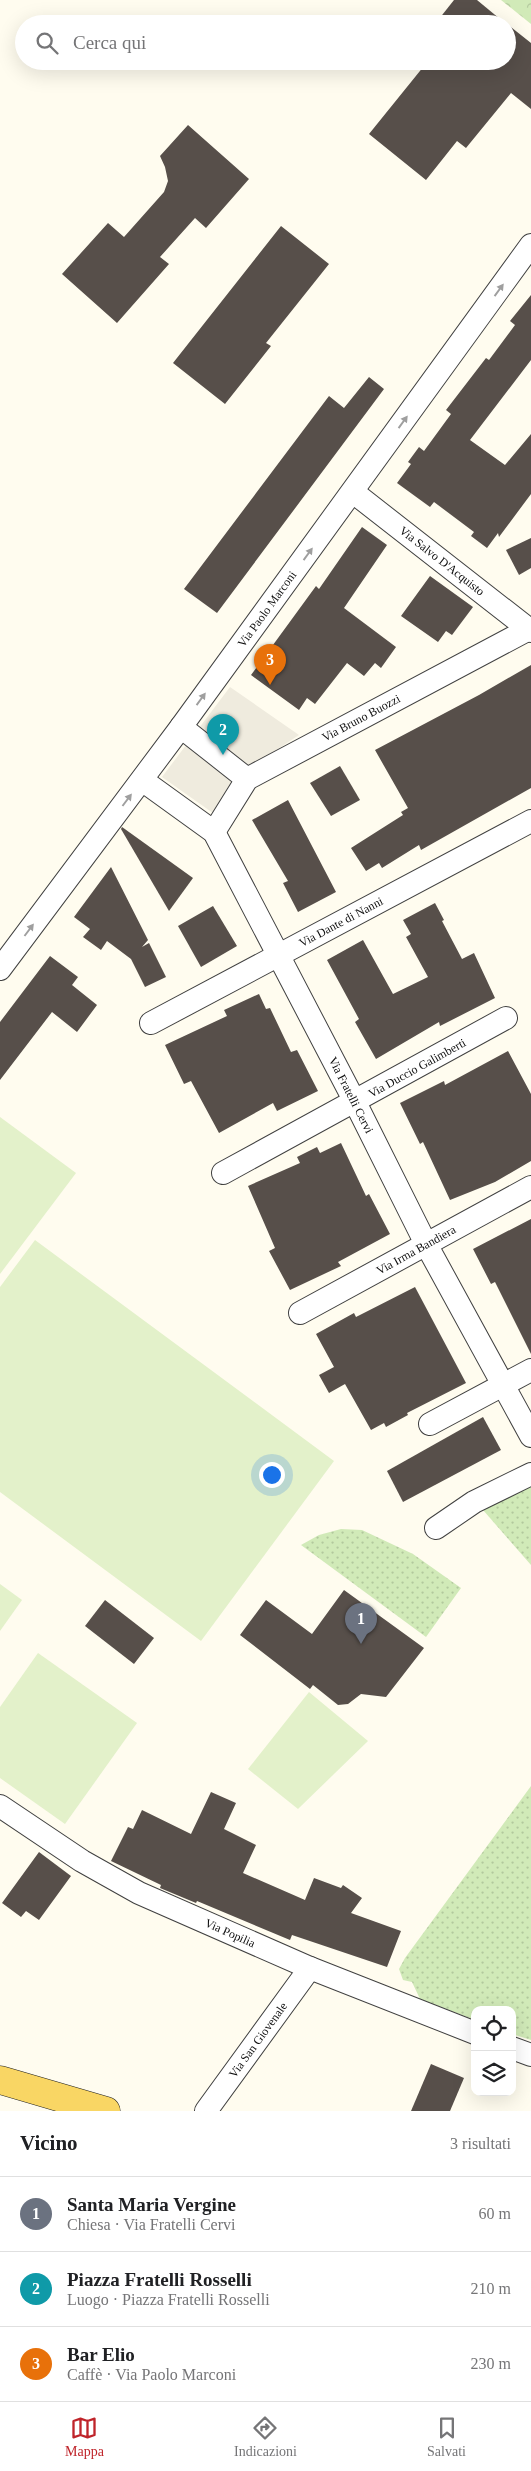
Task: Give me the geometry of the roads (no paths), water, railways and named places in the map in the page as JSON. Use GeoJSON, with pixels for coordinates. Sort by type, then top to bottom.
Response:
{"type":"FeatureCollection","features":[{"type":"Feature","properties":{"kind":"main road"},"geometry":{"type":"LineString","coordinates":[[0,2080],[106,2111]]}},
{"type":"Feature","properties":{"kind":"street","name":"Via Paolo Marconi"},"geometry":{"type":"LineString","coordinates":[[0,969],[142,780],[531,245]]}},
{"type":"Feature","properties":{"kind":"street","name":"Via Salvo D'Acquisto"},"geometry":{"type":"LineString","coordinates":[[353,492],[531,630]]}},
{"type":"Feature","properties":{"kind":"street","name":"Via Bruno Buozzi"},"geometry":{"type":"LineString","coordinates":[[247,779],[531,630]]}},
{"type":"Feature","properties":{"kind":"street"},"geometry":{"type":"LineString","coordinates":[[180,727],[247,779],[214,832]]}},
{"type":"Feature","properties":{"kind":"street","name":"Via Fratelli Cervi"},"geometry":{"type":"LineString","coordinates":[[142,780],[214,832],[277,956],[356,1102],[426,1244],[531,1436]]}},
{"type":"Feature","properties":{"kind":"street","name":"Via Dante di Nanni"},"geometry":{"type":"LineString","coordinates":[[151,1023],[531,820]]}},
{"type":"Feature","properties":{"kind":"street","name":"Via Duccio Galimberti"},"geometry":{"type":"LineString","coordinates":[[223,1173],[356,1102],[506,1018]]}},
{"type":"Feature","properties":{"kind":"street","name":"Via Irma Bandiera"},"geometry":{"type":"LineString","coordinates":[[300,1313],[531,1187]]}},
{"type":"Feature","properties":{"kind":"street"},"geometry":{"type":"LineString","coordinates":[[430,1424],[531,1370]]}},
{"type":"Feature","properties":{"kind":"street"},"geometry":{"type":"LineString","coordinates":[[436,1528],[474,1502],[531,1474]]}},
{"type":"Feature","properties":{"kind":"street","name":"Via Popilia"},"geometry":{"type":"LineString","coordinates":[[0,1806],[82,1861],[139,1893],[310,1968],[471,2031]]}},
{"type":"Feature","properties":{"kind":"street","name":"Via San Giovenale"},"geometry":{"type":"LineString","coordinates":[[206,2111],[310,1968]]}},
{"type":"Feature","properties":{"kind":"street"},"geometry":{"type":"LineString","coordinates":[[516,2049],[531,2055]]}},
{"type":"Feature","properties":{"kind":"place","name":"Bar Elio"},"geometry":{"type":"Point","coordinates":[270,685]}},
{"type":"Feature","properties":{"kind":"place","name":"Piazza Fratelli Rosselli"},"geometry":{"type":"Point","coordinates":[223,755]}},
{"type":"Feature","properties":{"kind":"place","name":"Santa Maria Vergine"},"geometry":{"type":"Point","coordinates":[361,1644]}}]}
